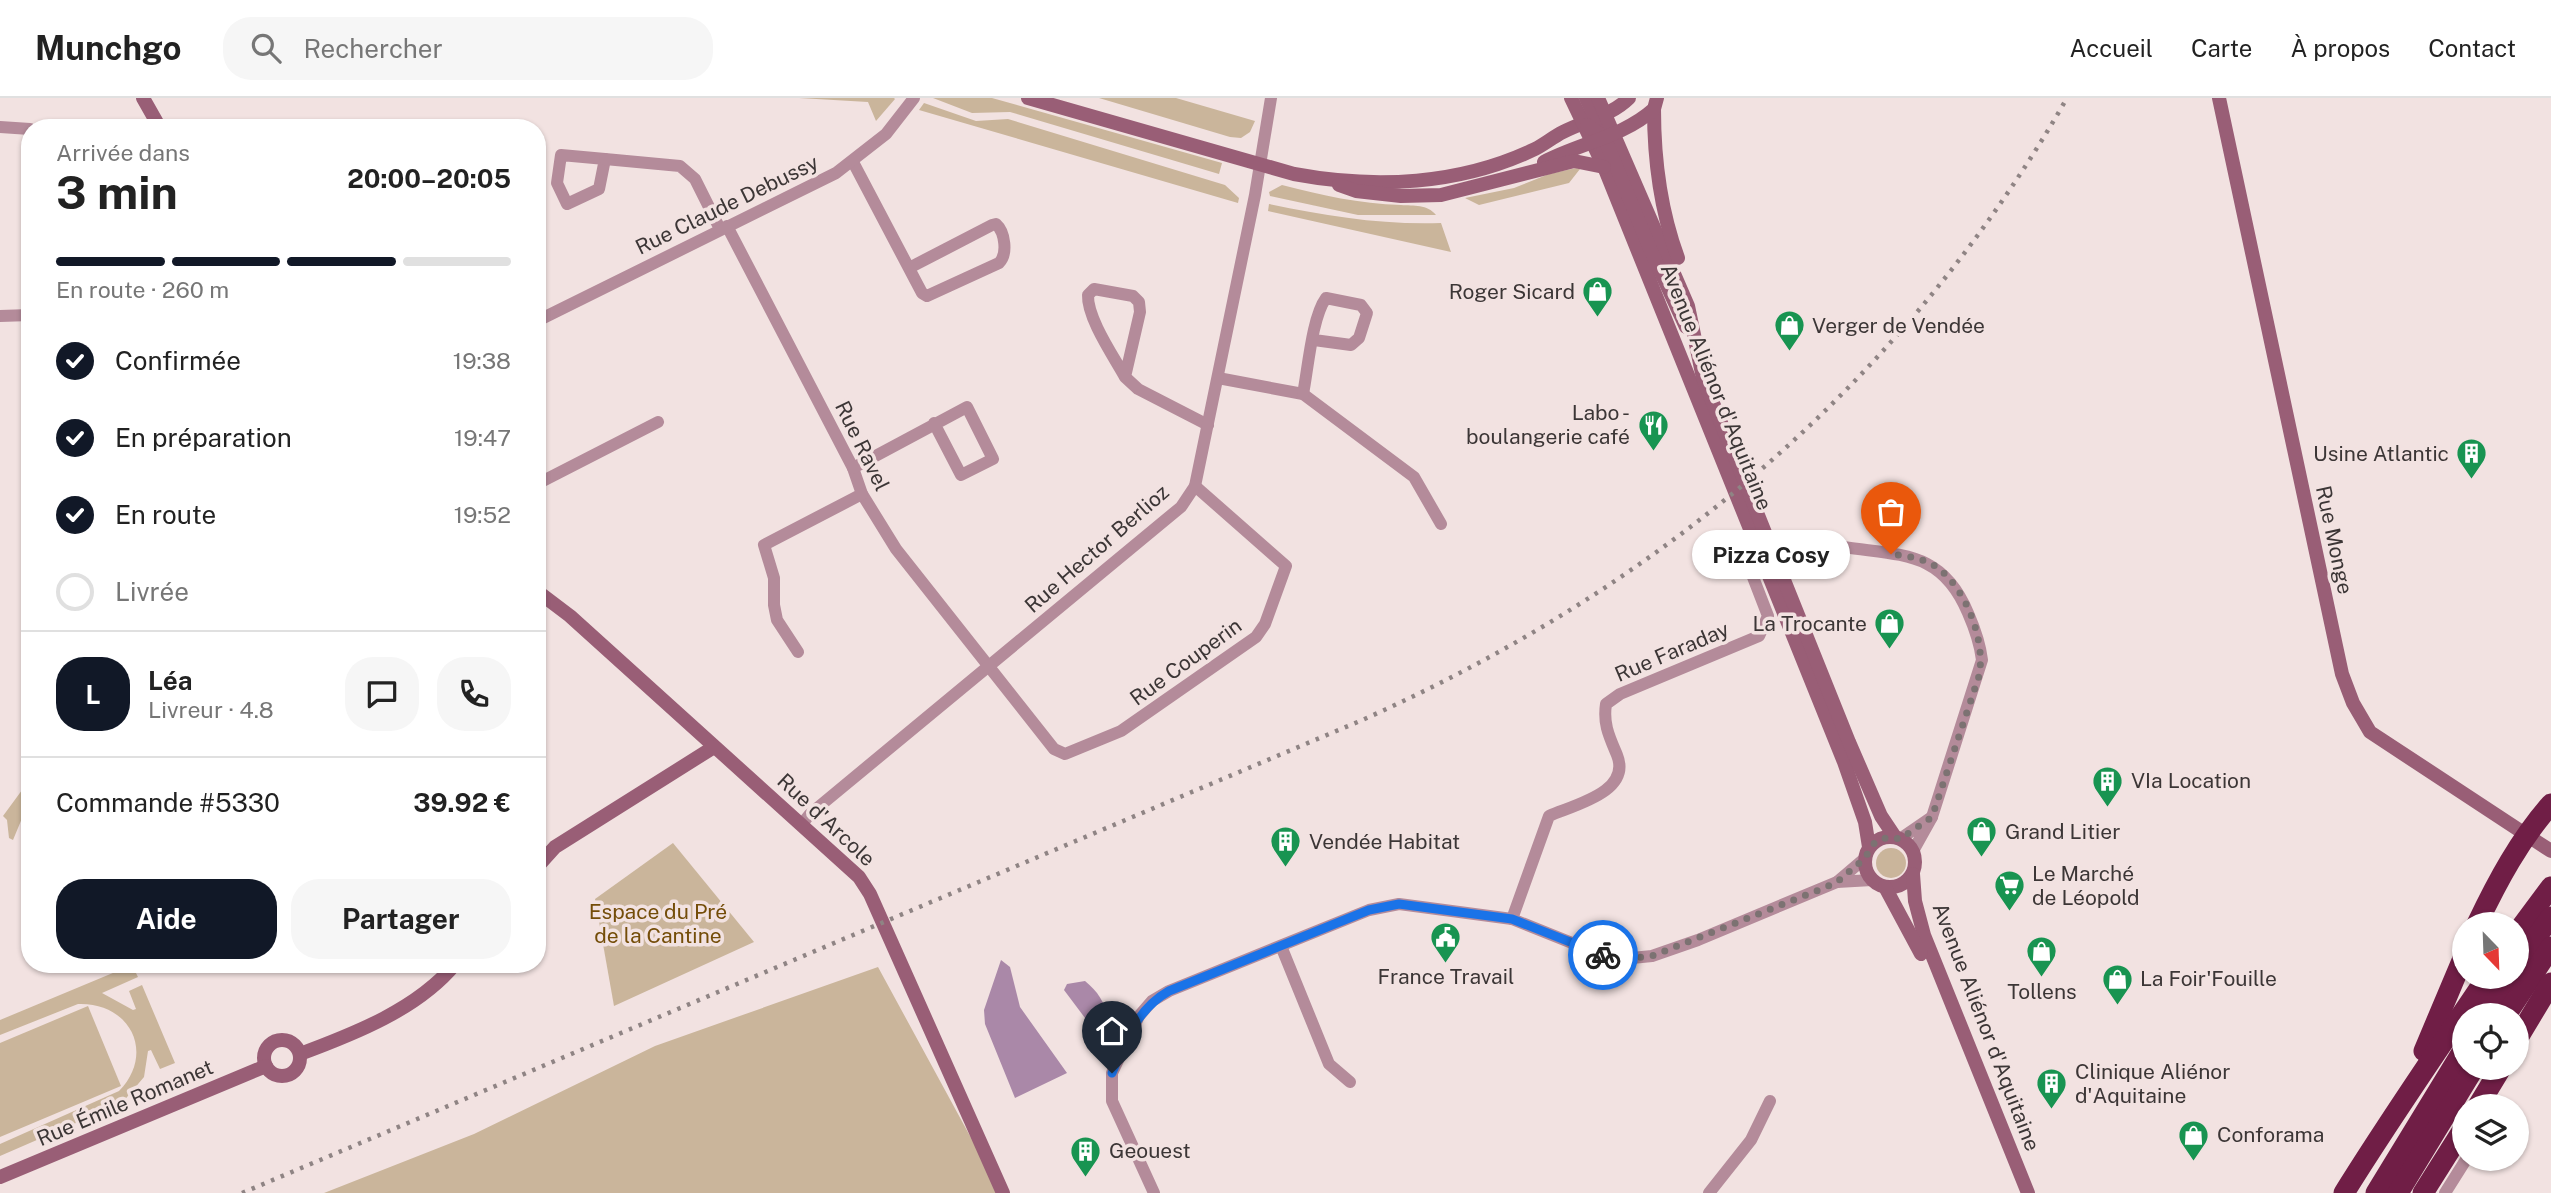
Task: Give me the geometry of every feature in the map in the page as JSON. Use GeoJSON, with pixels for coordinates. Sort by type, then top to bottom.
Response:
{"type":"FeatureCollection","features":[{"type":"Feature","properties":{"kind":"highway"},"geometry":{"type":"LineString","coordinates":[[2483,912],[2502,871],[2525,835],[2551,804]]}},
{"type":"Feature","properties":{"kind":"highway"},"geometry":{"type":"LineString","coordinates":[[2529,917],[2551,887]]}},
{"type":"Feature","properties":{"kind":"highway"},"geometry":{"type":"LineString","coordinates":[[2529,947],[2551,917]]}},
{"type":"Feature","properties":{"kind":"highway"},"geometry":{"type":"LineString","coordinates":[[2514,1003],[2551,947]]}},
{"type":"Feature","properties":{"kind":"highway"},"geometry":{"type":"LineString","coordinates":[[2529,1019],[2551,983]]}},
{"type":"Feature","properties":{"kind":"highway"},"geometry":{"type":"LineString","coordinates":[[2387,1124],[2434,1030],[2452,986]]}},
{"type":"Feature","properties":{"kind":"highway"},"geometry":{"type":"LineString","coordinates":[[2344,1193],[2387,1124],[2479,989]]}},
{"type":"Feature","properties":{"kind":"highway"},"geometry":{"type":"LineString","coordinates":[[2376,1193],[2452,1069]]}},
{"type":"Feature","properties":{"kind":"highway"},"geometry":{"type":"LineString","coordinates":[[2398,1193],[2467,1080]]}},
{"type":"Feature","properties":{"kind":"highway"},"geometry":{"type":"LineString","coordinates":[[2423,1193],[2452,1147]]}},
{"type":"Feature","properties":{"kind":"main road"},"geometry":{"type":"LineString","coordinates":[[143,98],[155,119]]}},
{"type":"Feature","properties":{"kind":"main road"},"geometry":{"type":"LineString","coordinates":[[1028,98],[1323,179],[1356,191],[1401,197],[1441,195],[1574,161],[1605,167]]}},
{"type":"Feature","properties":{"kind":"main road"},"geometry":{"type":"LineString","coordinates":[[1571,98],[1595,118],[1604,137]]}},
{"type":"Feature","properties":{"kind":"main road"},"geometry":{"type":"LineString","coordinates":[[1586,98],[1604,137]]}},
{"type":"Feature","properties":{"kind":"main road"},"geometry":{"type":"LineString","coordinates":[[1595,118],[1598,98]]}},
{"type":"Feature","properties":{"kind":"main road"},"geometry":{"type":"LineString","coordinates":[[1323,179],[1395,182],[1440,179],[1472,173],[1537,148],[1629,98]]}},
{"type":"Feature","properties":{"kind":"main road","name":"Rue Monge"},"geometry":{"type":"LineString","coordinates":[[2219,98],[2342,674],[2353,703],[2370,732],[2551,851]]}},
{"type":"Feature","properties":{"kind":"main road"},"geometry":{"type":"LineString","coordinates":[[1522,173],[1641,121],[1656,103]]}},
{"type":"Feature","properties":{"kind":"main road","name":"Avenue Aliénor d'Aquitaine"},"geometry":{"type":"LineString","coordinates":[[1656,103],[1657,178],[1668,232],[1690,290],[1688,306]]}},
{"type":"Feature","properties":{"kind":"main road","name":"Avenue Aliénor d'Aquitaine"},"geometry":{"type":"LineString","coordinates":[[1604,137],[1605,167],[1717,448],[1753,518],[1870,790],[1897,838]]}},
{"type":"Feature","properties":{"kind":"main road","name":"Avenue Aliénor d'Aquitaine"},"geometry":{"type":"LineString","coordinates":[[1604,137],[1688,306],[1703,378],[1736,456],[1753,518]]}},
{"type":"Feature","properties":{"kind":"main road","name":"Avenue Aliénor d'Aquitaine"},"geometry":{"type":"LineString","coordinates":[[1604,137],[1651,251],[1696,347]]}},
{"type":"Feature","properties":{"kind":"main road","name":"Avenue Aliénor d'Aquitaine"},"geometry":{"type":"LineString","coordinates":[[1763,542],[1865,822],[1867,853]]}},
{"type":"Feature","properties":{"kind":"main road","name":"Rue d'Arcole"},"geometry":{"type":"LineString","coordinates":[[546,598],[570,616],[859,877],[870,894],[895,956],[1003,1193]]}},
{"type":"Feature","properties":{"kind":"main road"},"geometry":{"type":"LineString","coordinates":[[546,856],[555,846],[714,747]]}},
{"type":"Feature","properties":{"kind":"main road"},"geometry":{"type":"LineString","coordinates":[[1881,838],[1897,838],[1913,851],[1913,874],[1901,885],[1885,887],[1872,880],[1867,853],[1881,838]]}},
{"type":"Feature","properties":{"kind":"main road","name":"Avenue Aliénor d'Aquitaine"},"geometry":{"type":"LineString","coordinates":[[1913,874],[1915,901],[1924,935],[2028,1193]]}},
{"type":"Feature","properties":{"kind":"main road","name":"Avenue Aliénor d'Aquitaine"},"geometry":{"type":"LineString","coordinates":[[1885,887],[1916,940],[2018,1193]]}},
{"type":"Feature","properties":{"kind":"main road"},"geometry":{"type":"LineString","coordinates":[[300,1054],[357,1031],[420,996],[445,973]]}},
{"type":"Feature","properties":{"kind":"main road"},"geometry":{"type":"LineString","coordinates":[[278,1040],[289,1041],[300,1054],[297,1068],[289,1074],[274,1073],[266,1066],[266,1051],[278,1040]]}},
{"type":"Feature","properties":{"kind":"main road","name":"Rue Émile Romanet"},"geometry":{"type":"LineString","coordinates":[[0,1177],[266,1066]]}},
{"type":"Feature","properties":{"kind":"street","name":"Rue Claude Debussy"},"geometry":{"type":"LineString","coordinates":[[546,316],[853,162],[886,134],[914,98]]}},
{"type":"Feature","properties":{"kind":"street","name":"Rue Hector Berlioz"},"geometry":{"type":"LineString","coordinates":[[802,824],[810,814],[1181,507],[1195,485],[1271,98]]}},
{"type":"Feature","properties":{"kind":"street"},"geometry":{"type":"LineString","coordinates":[[0,127],[21,129]]}},
{"type":"Feature","properties":{"kind":"street","name":"Rue Ravel"},"geometry":{"type":"LineString","coordinates":[[605,159],[599,189],[567,204],[557,183],[561,155],[605,159],[680,166],[695,179],[724,227],[853,468],[862,494],[896,549],[990,666]]}},
{"type":"Feature","properties":{"kind":"street"},"geometry":{"type":"LineString","coordinates":[[853,162],[922,293],[928,296],[999,263],[1004,253],[1002,231],[996,224],[992,225],[909,268]]}},
{"type":"Feature","properties":{"kind":"street"},"geometry":{"type":"LineString","coordinates":[[1125,377],[1140,312],[1139,302],[1133,296],[1094,289],[1088,295],[1088,301],[1102,336],[1125,377],[1138,389],[1208,425]]}},
{"type":"Feature","properties":{"kind":"street"},"geometry":{"type":"LineString","coordinates":[[1303,394],[1321,305],[1326,298],[1361,305],[1367,313],[1359,338],[1350,345],[1314,340]]}},
{"type":"Feature","properties":{"kind":"street"},"geometry":{"type":"LineString","coordinates":[[0,316],[21,315]]}},
{"type":"Feature","properties":{"kind":"street"},"geometry":{"type":"LineString","coordinates":[[1218,378],[1303,394],[1414,477],[1441,524]]}},
{"type":"Feature","properties":{"kind":"street"},"geometry":{"type":"LineString","coordinates":[[853,468],[934,423],[967,407],[993,459],[961,475],[934,423]]}},
{"type":"Feature","properties":{"kind":"street"},"geometry":{"type":"LineString","coordinates":[[546,479],[658,422]]}},
{"type":"Feature","properties":{"kind":"street","name":"Rue Couperin"},"geometry":{"type":"LineString","coordinates":[[990,666],[1054,749],[1065,754],[1121,732],[1256,637],[1265,625],[1286,566],[1195,485]]}},
{"type":"Feature","properties":{"kind":"street"},"geometry":{"type":"LineString","coordinates":[[797,652],[777,621],[774,578],[764,545],[862,494]]}},
{"type":"Feature","properties":{"kind":"street"},"geometry":{"type":"LineString","coordinates":[[1763,542],[1807,542],[1917,558],[1937,568],[1952,582],[1980,642],[1982,660],[1932,817],[1913,851]]}},
{"type":"Feature","properties":{"kind":"street","name":"Rue Faraday"},"geometry":{"type":"LineString","coordinates":[[1512,919],[1549,816],[1597,796],[1615,783],[1620,764],[1604,723],[1606,704],[1620,694],[1759,636],[1768,616],[1746,559],[1763,542]]}},
{"type":"Feature","properties":{"kind":"street"},"geometry":{"type":"LineString","coordinates":[[1897,838],[1932,817]]}},
{"type":"Feature","properties":{"kind":"street"},"geometry":{"type":"LineString","coordinates":[[1837,882],[1867,853]]}},
{"type":"Feature","properties":{"kind":"street"},"geometry":{"type":"LineString","coordinates":[[1154,1193],[1112,1101],[1112,1073],[1139,1016],[1152,1001],[1169,991],[1369,910],[1399,904],[1512,919],[1607,957],[1642,957],[1698,940],[1837,882],[1872,880]]}},
{"type":"Feature","properties":{"kind":"street"},"geometry":{"type":"LineString","coordinates":[[1281,946],[1329,1064],[1350,1082]]}},
{"type":"Feature","properties":{"kind":"street"},"geometry":{"type":"LineString","coordinates":[[1709,1193],[1751,1140],[1770,1101]]}},
{"type":"Feature","properties":{"kind":"street"},"geometry":{"type":"LineString","coordinates":[[2445,1193],[2458,1171]]}},
{"type":"Feature","properties":{"kind":"green space"},"geometry":{"type":"Polygon","coordinates":[[[799,98],[895,99],[876,121],[868,102],[799,98]]]}},
{"type":"Feature","properties":{"kind":"green space"},"geometry":{"type":"Polygon","coordinates":[[[933,98],[992,98],[1222,163],[1219,174],[1010,112],[972,113],[933,98]]]}},
{"type":"Feature","properties":{"kind":"green space"},"geometry":{"type":"Polygon","coordinates":[[[1099,98],[1176,98],[1255,121],[1250,132],[1241,138],[1230,137],[1099,98]]]}},
{"type":"Feature","properties":{"kind":"green space"},"geometry":{"type":"Polygon","coordinates":[[[924,103],[976,121],[1008,119],[1225,185],[1239,198],[1238,203],[919,110],[924,103]]]}},
{"type":"Feature","properties":{"kind":"green space"},"geometry":{"type":"Polygon","coordinates":[[[1580,169],[1569,183],[1479,205],[1465,198],[1514,188],[1549,174],[1580,169]]]}},
{"type":"Feature","properties":{"kind":"green space"},"geometry":{"type":"Polygon","coordinates":[[[1282,185],[1355,201],[1420,206],[1436,215],[1358,215],[1270,196],[1269,192],[1282,185]]]}},
{"type":"Feature","properties":{"kind":"green space"},"geometry":{"type":"Polygon","coordinates":[[[1269,204],[1355,219],[1441,223],[1451,252],[1268,211],[1269,204]]]}},
{"type":"Feature","properties":{"kind":"green space"},"geometry":{"type":"Polygon","coordinates":[[[21,791],[21,821],[13,840],[9,838],[7,820],[3,816],[21,791]]]}},
{"type":"Feature","properties":{"kind":"green space","name":"Espace du Pré de la Cantine"},"geometry":{"type":"Polygon","coordinates":[[[673,843],[754,942],[614,1006],[595,899],[673,843]]]}},
{"type":"Feature","properties":{"kind":"green space"},"geometry":{"type":"Polygon","coordinates":[[[1891,848],[1902,852],[1906,863],[1902,874],[1891,878],[1880,874],[1876,863],[1880,852],[1891,848]]]}},
{"type":"Feature","properties":{"kind":"green space"},"geometry":{"type":"Polygon","coordinates":[[[878,967],[1001,1193],[324,1193],[474,1134],[655,1046],[878,967]]]}},
{"type":"Feature","properties":{"kind":"green space"},"geometry":{"type":"Polygon","coordinates":[[[113,973],[136,973],[138,977],[102,993],[133,1010],[136,1009],[129,991],[142,985],[175,1063],[160,1069],[151,1050],[148,1051],[144,1077],[122,1103],[0,1156],[0,1144],[119,1091],[130,1076],[136,1061],[136,1046],[132,1032],[124,1021],[112,1011],[96,1006],[78,1004],[0,1035],[0,1020],[113,973]]]}},
{"type":"Feature","properties":{"kind":"green space"},"geometry":{"type":"Polygon","coordinates":[[[88,1006],[121,1086],[0,1137],[0,1043],[88,1006]]]}},
{"type":"Feature","properties":{"kind":"shaded area"},"geometry":{"type":"Polygon","coordinates":[[[1001,960],[1010,967],[1020,1007],[1067,1073],[1015,1098],[985,1024],[984,1010],[1001,960]]]}},
{"type":"Feature","properties":{"kind":"shaded area"},"geometry":{"type":"Polygon","coordinates":[[[1085,981],[1097,993],[1105,1007],[1108,1019],[1102,1027],[1091,1026],[1064,990],[1067,984],[1085,981]]]}},
{"type":"Feature","properties":{"kind":"railway"},"geometry":{"type":"LineString","coordinates":[[242,1193],[1360,721],[1469,668],[1574,608],[1672,541],[1764,467],[1850,386],[1929,297],[2002,201],[2067,98]]}},
{"type":"Feature","properties":{"kind":"way so far"},"geometry":{"type":"LineString","coordinates":[[1603,955],[1632,958],[1652,956],[1824,888],[1837,882],[1864,859],[1870,847],[1881,838],[1900,839],[1932,817],[1979,676],[1982,660],[1980,642],[1952,582],[1937,568],[1917,558],[1891,554]]}},
{"type":"Feature","properties":{"kind":"place","name":"Roger Sicard"},"geometry":{"type":"Point","coordinates":[1598,319]}},
{"type":"Feature","properties":{"kind":"place","name":"Verger de Vendée"},"geometry":{"type":"Point","coordinates":[1789,353]}},
{"type":"Feature","properties":{"kind":"place","name":"Labo - boulangerie café"},"geometry":{"type":"Point","coordinates":[1653,452]}},
{"type":"Feature","properties":{"kind":"place","name":"Usine Atlantic"},"geometry":{"type":"Point","coordinates":[2472,481]}},
{"type":"Feature","properties":{"kind":"place","name":"Pizza Cosy"},"geometry":{"type":"Point","coordinates":[1891,554]}},
{"type":"Feature","properties":{"kind":"place","name":"La Trocante"},"geometry":{"type":"Point","coordinates":[1890,651]}},
{"type":"Feature","properties":{"kind":"place","name":"VIa Location"},"geometry":{"type":"Point","coordinates":[2108,808]}},
{"type":"Feature","properties":{"kind":"place","name":"Grand Litier"},"geometry":{"type":"Point","coordinates":[1982,859]}},
{"type":"Feature","properties":{"kind":"place","name":"Vendée Habitat"},"geometry":{"type":"Point","coordinates":[1286,869]}},
{"type":"Feature","properties":{"kind":"place","name":"Le Marché de Léopold"},"geometry":{"type":"Point","coordinates":[2009,913]}},
{"type":"Feature","properties":{"kind":"place","name":"France Travail"},"geometry":{"type":"Point","coordinates":[1446,964]}},
{"type":"Feature","properties":{"kind":"place","name":"Tollens"},"geometry":{"type":"Point","coordinates":[2042,979]}},
{"type":"Feature","properties":{"kind":"place","name":"La Foir'Fouille"},"geometry":{"type":"Point","coordinates":[2117,1006]}},
{"type":"Feature","properties":{"kind":"place","name":"Clinique Aliénor d'Aquitaine"},"geometry":{"type":"Point","coordinates":[2052,1111]}},
{"type":"Feature","properties":{"kind":"place","name":"Conforama"},"geometry":{"type":"Point","coordinates":[2194,1162]}},
{"type":"Feature","properties":{"kind":"place","name":"Geouest"},"geometry":{"type":"Point","coordinates":[1086,1178]}},
{"type":"Feature","properties":{"kind":"route"},"geometry":{"type":"LineString","coordinates":[[1112,1073],[1139,1016],[1152,1001],[1169,991],[1369,910],[1399,904],[1512,919],[1603,955]]}}]}
